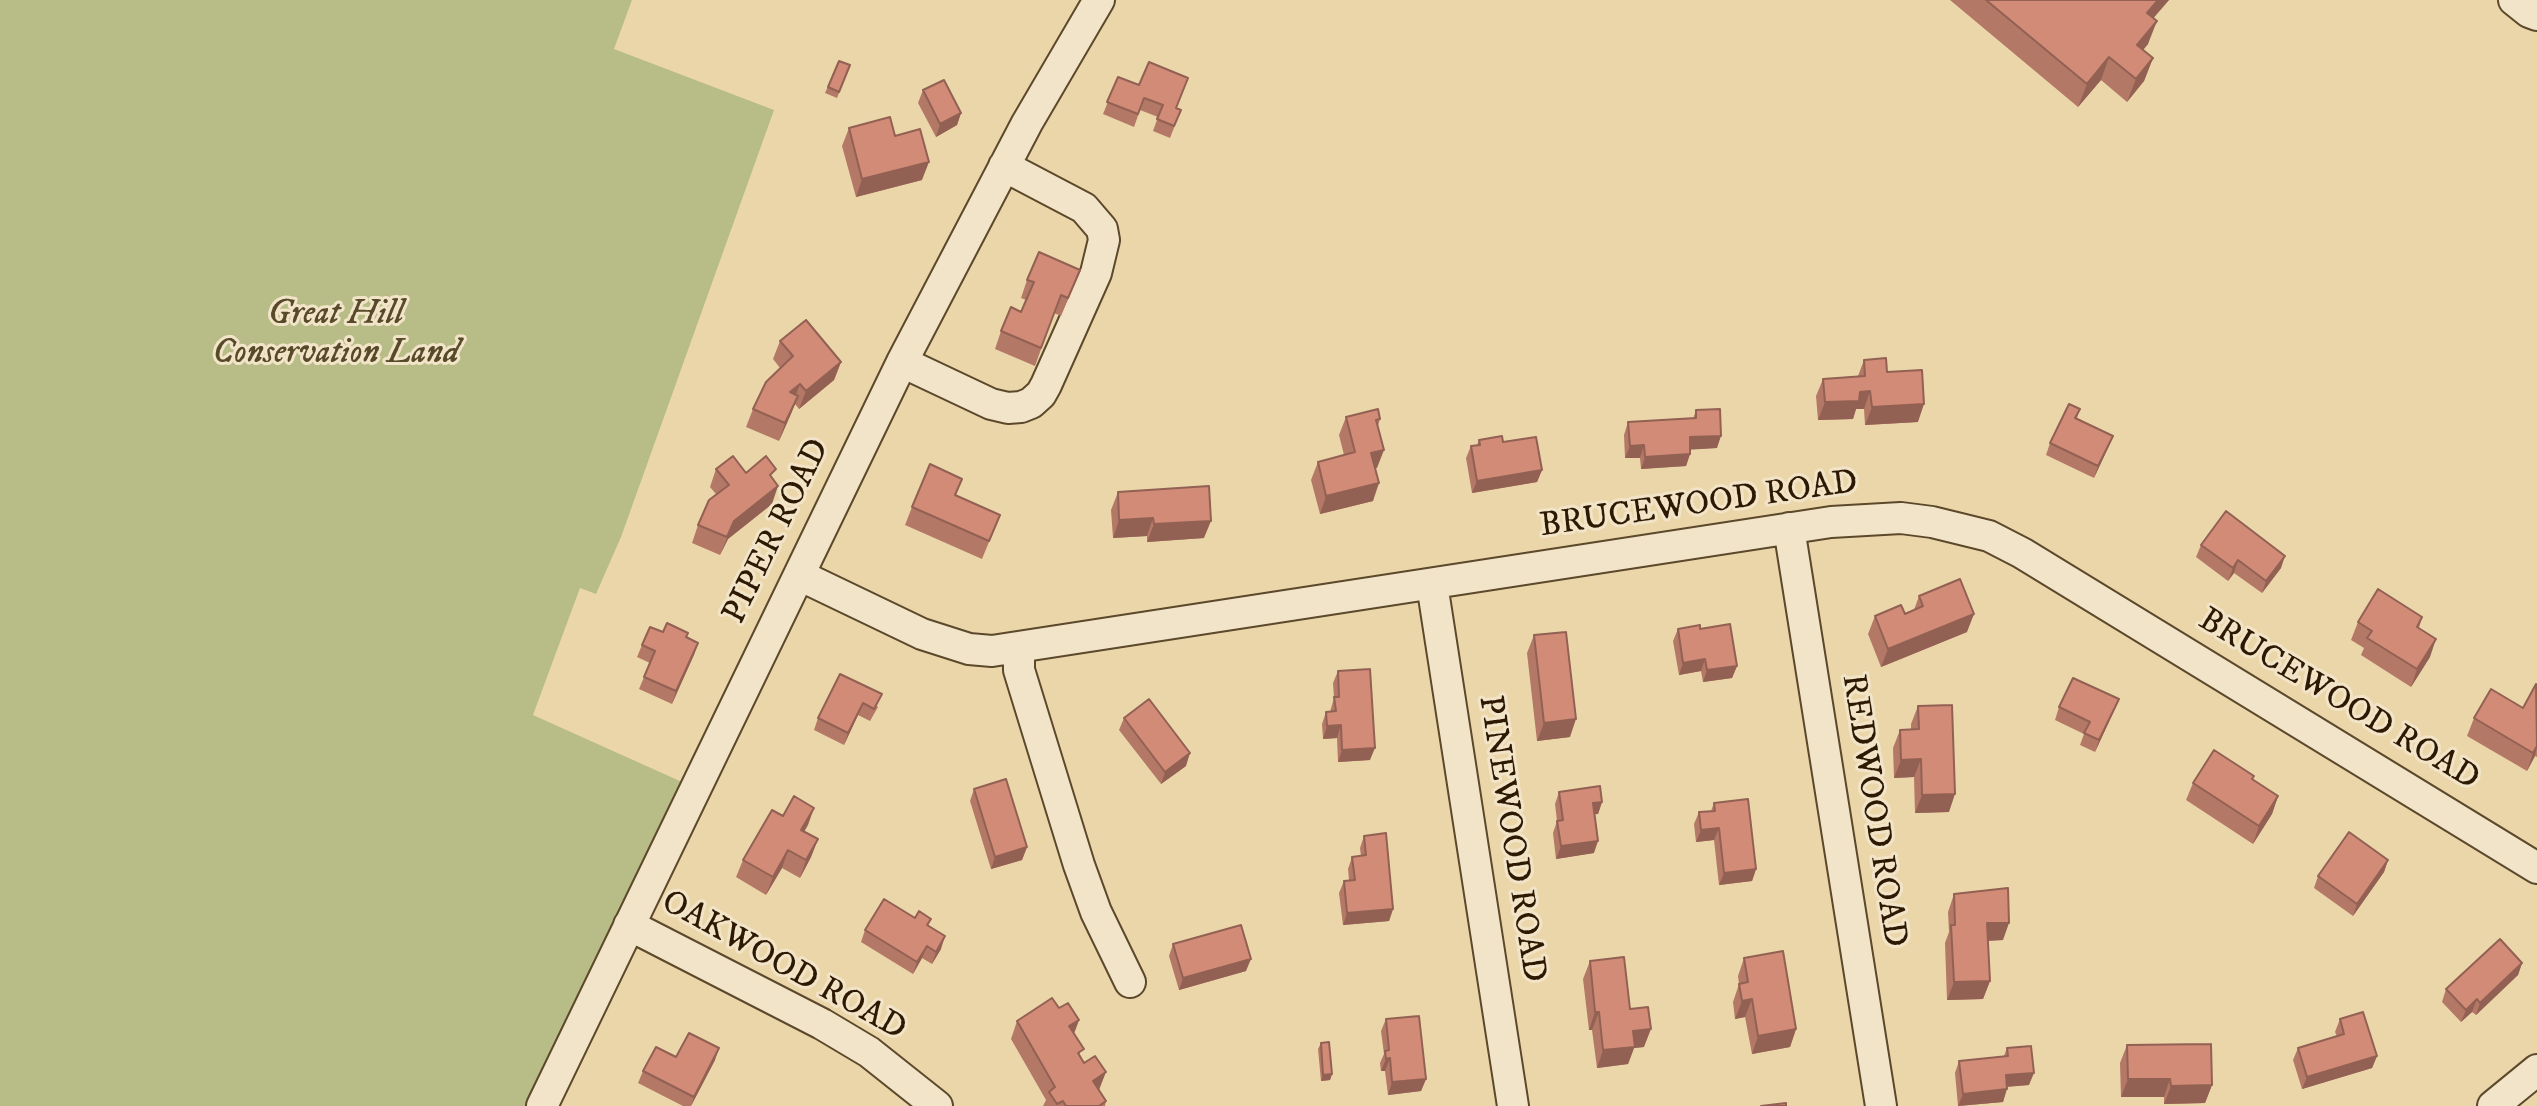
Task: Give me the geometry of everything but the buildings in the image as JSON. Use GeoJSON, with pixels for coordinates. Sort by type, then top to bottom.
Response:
{"type":"FeatureCollection","features":[{"type":"Feature","properties":{"kind":"street","name":"PIPER ROAD"},"geometry":{"type":"LineString","coordinates":[[542,1106],[902,362],[1027,123],[1099,0]]}},
{"type":"Feature","properties":{"kind":"street"},"geometry":{"type":"LineString","coordinates":[[2514,0],[2537,15]]}},
{"type":"Feature","properties":{"kind":"street"},"geometry":{"type":"LineString","coordinates":[[902,362],[991,404],[1008,408],[1031,403],[1046,385],[1096,273],[1104,240],[1102,229],[1084,208],[1004,166]]}},
{"type":"Feature","properties":{"kind":"street","name":"BRUCEWOOD ROAD"},"geometry":{"type":"LineString","coordinates":[[799,575],[922,634],[946,643],[981,650],[1019,648],[1789,528],[1868,518],[1901,518],[1947,525],[1989,536],[2022,553],[2537,868]]}},
{"type":"Feature","properties":{"kind":"street","name":"REDWOOD ROAD"},"geometry":{"type":"LineString","coordinates":[[1789,528],[1881,1106]]}},
{"type":"Feature","properties":{"kind":"street","name":"PINEWOOD ROAD"},"geometry":{"type":"LineString","coordinates":[[1432,584],[1513,1106]]}},
{"type":"Feature","properties":{"kind":"street"},"geometry":{"type":"LineString","coordinates":[[1019,648],[1019,670],[1079,865],[1096,912],[1130,982]]}},
{"type":"Feature","properties":{"kind":"street","name":"OAKWOOD ROAD"},"geometry":{"type":"LineString","coordinates":[[629,925],[822,1024],[869,1052],[937,1106]]}},
{"type":"Feature","properties":{"kind":"street"},"geometry":{"type":"LineString","coordinates":[[2493,1106],[2537,1070]]}},
{"type":"Feature","properties":{"kind":"green space","name":"Great Hill Conservation Land"},"geometry":{"type":"Polygon","coordinates":[[[0,0],[632,0],[614,49],[774,110],[621,537],[596,594],[580,588],[533,715],[682,782],[526,1106],[0,1106],[0,0]]]}}]}
